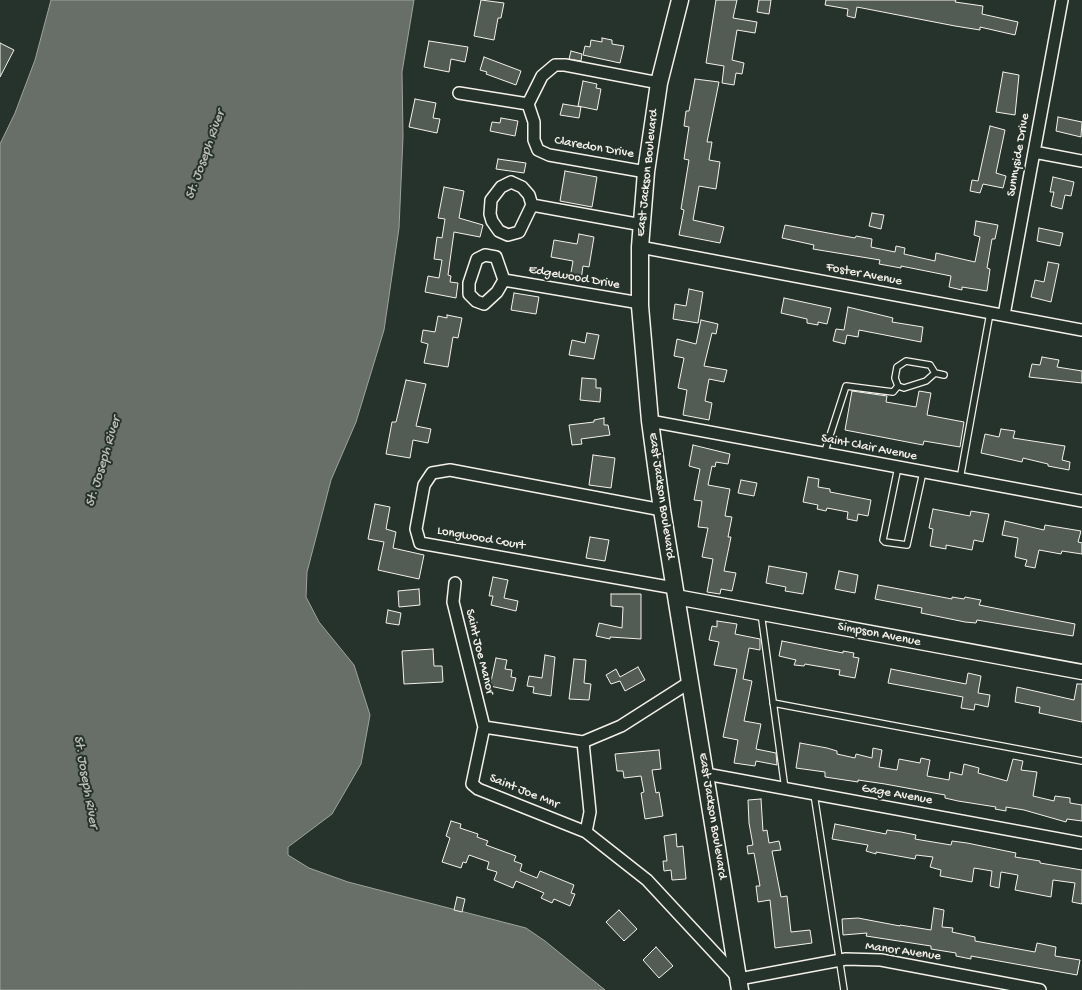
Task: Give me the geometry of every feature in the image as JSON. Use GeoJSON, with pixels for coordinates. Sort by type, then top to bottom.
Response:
{"type":"FeatureCollection","features":[{"type":"Feature","properties":{"kind":"main road","name":"East Jackson Boulevard"},"geometry":{"type":"LineString","coordinates":[[680,0],[659,83],[646,172],[640,247],[640,303],[650,421],[662,510],[739,984]]}},
{"type":"Feature","properties":{"kind":"street","name":"Sunnyside Drive"},"geometry":{"type":"LineString","coordinates":[[1004,315],[1062,0]]}},
{"type":"Feature","properties":{"kind":"street"},"geometry":{"type":"LineString","coordinates":[[459,93],[528,104],[542,76],[556,65],[565,65],[659,83]]}},
{"type":"Feature","properties":{"kind":"street","name":"Claredon Drive"},"geometry":{"type":"LineString","coordinates":[[528,104],[534,122],[534,140],[538,150],[549,155],[646,172]]}},
{"type":"Feature","properties":{"kind":"street"},"geometry":{"type":"LineString","coordinates":[[1034,152],[1082,161]]}},
{"type":"Feature","properties":{"kind":"street"},"geometry":{"type":"LineString","coordinates":[[511,182],[522,187],[529,195],[532,205],[519,232],[508,235],[499,231],[492,221],[490,214],[491,200],[501,187],[511,182]]}},
{"type":"Feature","properties":{"kind":"street"},"geometry":{"type":"LineString","coordinates":[[532,205],[642,225]]}},
{"type":"Feature","properties":{"kind":"street","name":"Foster Avenue"},"geometry":{"type":"LineString","coordinates":[[640,247],[1082,330]]}},
{"type":"Feature","properties":{"kind":"street","name":"Edgewood Drive"},"geometry":{"type":"LineString","coordinates":[[504,280],[640,303]]}},
{"type":"Feature","properties":{"kind":"street","name":"Saint Clair Avenue"},"geometry":{"type":"LineString","coordinates":[[650,421],[1082,501]]}},
{"type":"Feature","properties":{"kind":"street","name":"Longwood Court"},"geometry":{"type":"LineString","coordinates":[[662,510],[450,470],[432,473],[424,485],[416,529],[420,543],[675,592]]}},
{"type":"Feature","properties":{"kind":"street","name":"Saint Joe Manor"},"geometry":{"type":"LineString","coordinates":[[455,583],[453,602],[484,727]]}},
{"type":"Feature","properties":{"kind":"street","name":"Simpson Avenue"},"geometry":{"type":"LineString","coordinates":[[675,592],[761,613],[1082,672]]}},
{"type":"Feature","properties":{"kind":"street"},"geometry":{"type":"LineString","coordinates":[[484,727],[583,742],[620,726],[690,682]]}},
{"type":"Feature","properties":{"kind":"street","name":"Saint Joe Mnr"},"geometry":{"type":"LineString","coordinates":[[484,727],[472,784],[478,789],[586,832],[647,880],[739,984]]}},
{"type":"Feature","properties":{"kind":"street"},"geometry":{"type":"LineString","coordinates":[[583,742],[590,812],[586,832]]}},
{"type":"Feature","properties":{"kind":"street","name":"Gage Avenue"},"geometry":{"type":"LineString","coordinates":[[706,774],[1082,843]]}},
{"type":"Feature","properties":{"kind":"street","name":"Manor Avenue"},"geometry":{"type":"LineString","coordinates":[[739,984],[846,959],[881,960],[1040,990]]}},
{"type":"Feature","properties":{"kind":"lane"},"geometry":{"type":"LineString","coordinates":[[960,479],[990,313]]}},
{"type":"Feature","properties":{"kind":"lane"},"geometry":{"type":"LineString","coordinates":[[898,386],[895,378],[897,367],[906,361],[930,365],[934,373]]}},
{"type":"Feature","properties":{"kind":"lane"},"geometry":{"type":"LineString","coordinates":[[934,373],[944,375]]}},
{"type":"Feature","properties":{"kind":"lane"},"geometry":{"type":"LineString","coordinates":[[898,386],[904,388],[926,382],[934,373]]}},
{"type":"Feature","properties":{"kind":"lane"},"geometry":{"type":"LineString","coordinates":[[824,454],[846,386],[893,392],[898,386]]}},
{"type":"Feature","properties":{"kind":"lane"},"geometry":{"type":"LineString","coordinates":[[898,467],[883,540],[885,542],[907,545],[923,472]]}},
{"type":"Feature","properties":{"kind":"lane"},"geometry":{"type":"LineString","coordinates":[[761,613],[785,789]]}},
{"type":"Feature","properties":{"kind":"lane"},"geometry":{"type":"LineString","coordinates":[[773,704],[1082,760]]}},
{"type":"Feature","properties":{"kind":"lane"},"geometry":{"type":"LineString","coordinates":[[814,794],[844,990]]}},
{"type":"Feature","properties":{"kind":"water","name":"St. Joseph River"},"geometry":{"type":"Polygon","coordinates":[[[51,0],[414,0],[402,72],[403,137],[399,228],[384,330],[356,422],[331,480],[307,572],[306,597],[319,622],[354,665],[370,715],[361,764],[332,814],[288,847],[288,855],[309,868],[348,882],[526,928],[545,941],[605,990],[0,990],[0,144],[15,113],[35,60],[51,0]]]}},
{"type":"Feature","properties":{"kind":"building"},"geometry":{"type":"Polygon","coordinates":[[[481,0],[504,3],[501,18],[498,18],[494,40],[474,36],[481,0]]]}},
{"type":"Feature","properties":{"kind":"building"},"geometry":{"type":"Polygon","coordinates":[[[716,0],[737,0],[733,18],[757,22],[755,33],[737,30],[732,60],[744,63],[742,74],[736,73],[734,85],[722,83],[724,66],[706,63],[716,0]]]}},
{"type":"Feature","properties":{"kind":"building"},"geometry":{"type":"Polygon","coordinates":[[[759,0],[771,0],[769,14],[757,12],[759,0]]]}},
{"type":"Feature","properties":{"kind":"building"},"geometry":{"type":"Polygon","coordinates":[[[826,0],[956,0],[955,2],[983,6],[982,14],[1018,22],[1015,35],[980,27],[980,30],[955,26],[857,7],[855,18],[847,16],[848,9],[825,5],[826,0]]]}},
{"type":"Feature","properties":{"kind":"building"},"geometry":{"type":"Polygon","coordinates":[[[602,38],[612,40],[612,44],[624,46],[620,63],[583,55],[585,46],[590,47],[591,40],[602,42],[602,38]]]}},
{"type":"Feature","properties":{"kind":"building"},"geometry":{"type":"Polygon","coordinates":[[[429,41],[468,47],[465,62],[451,59],[449,72],[424,67],[429,41]]]}},
{"type":"Feature","properties":{"kind":"building"},"geometry":{"type":"Polygon","coordinates":[[[0,43],[14,50],[0,77],[0,43]]]}},
{"type":"Feature","properties":{"kind":"building"},"geometry":{"type":"Polygon","coordinates":[[[571,51],[582,54],[581,61],[569,59],[571,51]]]}},
{"type":"Feature","properties":{"kind":"building"},"geometry":{"type":"Polygon","coordinates":[[[484,57],[521,71],[516,85],[486,74],[487,72],[480,70],[484,57]]]}},
{"type":"Feature","properties":{"kind":"building"},"geometry":{"type":"Polygon","coordinates":[[[1003,72],[1019,75],[1015,115],[996,112],[1003,72]]]}},
{"type":"Feature","properties":{"kind":"building"},"geometry":{"type":"Polygon","coordinates":[[[695,79],[719,82],[707,142],[712,142],[709,160],[720,162],[716,189],[699,186],[693,220],[724,227],[720,243],[679,235],[684,210],[681,209],[689,160],[684,159],[689,127],[684,126],[686,111],[689,111],[695,79]]]}},
{"type":"Feature","properties":{"kind":"building"},"geometry":{"type":"Polygon","coordinates":[[[583,81],[597,84],[596,88],[601,89],[597,110],[578,106],[583,81]]]}},
{"type":"Feature","properties":{"kind":"building"},"geometry":{"type":"Polygon","coordinates":[[[415,99],[436,103],[433,118],[440,119],[437,133],[409,127],[415,99]]]}},
{"type":"Feature","properties":{"kind":"building"},"geometry":{"type":"Polygon","coordinates":[[[563,104],[581,107],[579,118],[560,115],[563,104]]]}},
{"type":"Feature","properties":{"kind":"building"},"geometry":{"type":"Polygon","coordinates":[[[1058,117],[1082,122],[1081,137],[1056,131],[1058,117]]]}},
{"type":"Feature","properties":{"kind":"building"},"geometry":{"type":"Polygon","coordinates":[[[501,118],[518,121],[515,136],[490,131],[492,122],[500,123],[501,118]]]}},
{"type":"Feature","properties":{"kind":"building"},"geometry":{"type":"Polygon","coordinates":[[[990,126],[1005,130],[996,173],[1006,176],[1003,188],[983,184],[980,193],[970,191],[972,180],[978,181],[990,126]]]}},
{"type":"Feature","properties":{"kind":"building"},"geometry":{"type":"Polygon","coordinates":[[[498,159],[526,163],[524,173],[496,169],[498,159]]]}},
{"type":"Feature","properties":{"kind":"building"},"geometry":{"type":"Polygon","coordinates":[[[565,171],[597,177],[592,207],[560,201],[565,171]]]}},
{"type":"Feature","properties":{"kind":"building"},"geometry":{"type":"Polygon","coordinates":[[[1053,177],[1074,182],[1071,196],[1065,195],[1062,209],[1051,206],[1054,192],[1050,192],[1053,177]]]}},
{"type":"Feature","properties":{"kind":"building"},"geometry":{"type":"Polygon","coordinates":[[[444,187],[464,191],[459,218],[483,225],[480,237],[454,232],[448,275],[451,276],[450,282],[458,283],[456,298],[425,292],[428,276],[439,278],[442,260],[434,259],[437,237],[442,238],[445,219],[438,218],[444,187]]]}},
{"type":"Feature","properties":{"kind":"building"},"geometry":{"type":"Polygon","coordinates":[[[872,213],[884,215],[881,229],[869,226],[872,213]]]}},
{"type":"Feature","properties":{"kind":"building"},"geometry":{"type":"Polygon","coordinates":[[[976,221],[998,225],[995,239],[992,239],[987,268],[990,269],[987,291],[962,287],[962,290],[949,287],[951,276],[901,266],[901,268],[879,264],[880,260],[813,249],[814,245],[782,238],[785,225],[855,238],[856,236],[872,239],[871,247],[895,252],[896,246],[905,248],[904,254],[935,261],[936,253],[975,262],[980,237],[974,235],[976,221]]]}},
{"type":"Feature","properties":{"kind":"building"},"geometry":{"type":"Polygon","coordinates":[[[1039,228],[1063,233],[1060,246],[1037,241],[1039,228]]]}},
{"type":"Feature","properties":{"kind":"building"},"geometry":{"type":"Polygon","coordinates":[[[579,234],[594,237],[589,267],[583,266],[581,280],[570,278],[573,261],[551,257],[554,240],[577,244],[579,234]]]}},
{"type":"Feature","properties":{"kind":"building"},"geometry":{"type":"Polygon","coordinates":[[[1048,262],[1059,264],[1051,302],[1031,297],[1035,280],[1044,282],[1048,262]]]}},
{"type":"Feature","properties":{"kind":"building"},"geometry":{"type":"Polygon","coordinates":[[[689,289],[703,292],[698,323],[673,319],[675,304],[686,306],[689,289]]]}},
{"type":"Feature","properties":{"kind":"building"},"geometry":{"type":"Polygon","coordinates":[[[514,293],[539,297],[536,314],[511,310],[514,293]]]}},
{"type":"Feature","properties":{"kind":"building"},"geometry":{"type":"Polygon","coordinates":[[[784,298],[831,308],[827,324],[818,322],[818,325],[807,323],[807,319],[781,313],[784,298]]]}},
{"type":"Feature","properties":{"kind":"building"},"geometry":{"type":"Polygon","coordinates":[[[848,307],[893,318],[892,322],[923,327],[921,342],[859,330],[858,337],[847,335],[845,344],[833,341],[836,329],[844,330],[848,307]]]}},
{"type":"Feature","properties":{"kind":"building"},"geometry":{"type":"Polygon","coordinates":[[[447,315],[462,318],[458,338],[453,337],[448,367],[424,363],[428,344],[421,342],[423,330],[435,332],[438,316],[447,318],[447,315]]]}},
{"type":"Feature","properties":{"kind":"building"},"geometry":{"type":"Polygon","coordinates":[[[701,320],[718,324],[716,334],[712,333],[704,366],[727,370],[724,382],[709,379],[705,401],[712,403],[709,420],[683,415],[687,390],[678,388],[684,358],[674,356],[677,339],[696,344],[701,320]]]}},
{"type":"Feature","properties":{"kind":"building"},"geometry":{"type":"Polygon","coordinates":[[[587,333],[599,335],[594,359],[569,355],[572,340],[585,343],[587,333]]]}},
{"type":"Feature","properties":{"kind":"building"},"geometry":{"type":"Polygon","coordinates":[[[1042,357],[1059,360],[1057,367],[1082,371],[1082,383],[1029,377],[1032,364],[1040,365],[1042,357]]]}},
{"type":"Feature","properties":{"kind":"building"},"geometry":{"type":"Polygon","coordinates":[[[582,378],[596,379],[596,388],[601,388],[600,402],[580,400],[582,378]]]}},
{"type":"Feature","properties":{"kind":"building"},"geometry":{"type":"Polygon","coordinates":[[[406,380],[426,384],[416,426],[431,429],[428,443],[413,440],[410,458],[386,454],[392,422],[396,422],[406,380]]]}},
{"type":"Feature","properties":{"kind":"building"},"geometry":{"type":"Polygon","coordinates":[[[852,391],[887,396],[886,402],[916,407],[919,391],[931,393],[927,415],[964,422],[960,447],[924,441],[923,445],[845,430],[852,391]]]}},
{"type":"Feature","properties":{"kind":"building"},"geometry":{"type":"Polygon","coordinates":[[[604,418],[604,425],[608,425],[610,435],[581,439],[582,444],[572,445],[569,425],[594,422],[594,420],[604,418]]]}},
{"type":"Feature","properties":{"kind":"building"},"geometry":{"type":"Polygon","coordinates":[[[1001,429],[1015,431],[1013,438],[1065,446],[1062,460],[1070,462],[1069,470],[1048,466],[1048,464],[1023,458],[1022,462],[981,453],[985,434],[999,437],[1001,429]]]}},
{"type":"Feature","properties":{"kind":"building"},"geometry":{"type":"Polygon","coordinates":[[[693,445],[730,454],[728,464],[716,462],[715,467],[712,466],[708,485],[730,489],[725,516],[732,517],[728,537],[731,537],[724,571],[736,573],[732,591],[721,589],[720,594],[707,592],[713,559],[702,557],[708,528],[698,527],[702,501],[694,500],[700,469],[689,466],[693,445]]]}},
{"type":"Feature","properties":{"kind":"building"},"geometry":{"type":"Polygon","coordinates":[[[593,455],[615,458],[611,488],[589,485],[593,455]]]}},
{"type":"Feature","properties":{"kind":"building"},"geometry":{"type":"Polygon","coordinates":[[[808,477],[819,479],[818,487],[830,489],[830,492],[871,500],[868,516],[858,514],[857,521],[847,519],[848,512],[827,508],[826,511],[817,509],[818,505],[803,502],[808,477]]]}},
{"type":"Feature","properties":{"kind":"building"},"geometry":{"type":"Polygon","coordinates":[[[741,480],[757,483],[754,496],[738,493],[741,480]]]}},
{"type":"Feature","properties":{"kind":"building"},"geometry":{"type":"Polygon","coordinates":[[[375,504],[390,507],[386,529],[396,532],[393,548],[424,555],[419,579],[378,570],[384,542],[368,539],[375,504]]]}},
{"type":"Feature","properties":{"kind":"building"},"geometry":{"type":"Polygon","coordinates":[[[933,509],[970,516],[971,511],[989,514],[983,542],[974,540],[972,550],[946,545],[946,549],[930,546],[933,529],[929,528],[933,509]]]}},
{"type":"Feature","properties":{"kind":"building"},"geometry":{"type":"Polygon","coordinates":[[[1005,521],[1044,530],[1045,525],[1081,531],[1078,542],[1082,543],[1082,554],[1062,551],[1061,554],[1039,550],[1035,568],[1025,566],[1027,560],[1015,557],[1018,538],[1002,535],[1005,521]]]}},
{"type":"Feature","properties":{"kind":"building"},"geometry":{"type":"Polygon","coordinates":[[[590,537],[609,540],[605,561],[586,558],[590,537]]]}},
{"type":"Feature","properties":{"kind":"building"},"geometry":{"type":"Polygon","coordinates":[[[769,566],[807,573],[803,594],[785,591],[786,587],[766,583],[769,566]]]}},
{"type":"Feature","properties":{"kind":"building"},"geometry":{"type":"Polygon","coordinates":[[[839,571],[858,575],[855,593],[835,589],[839,571]]]}},
{"type":"Feature","properties":{"kind":"building"},"geometry":{"type":"Polygon","coordinates":[[[493,577],[508,580],[504,598],[518,601],[516,611],[491,605],[493,596],[489,596],[493,577]]]}},
{"type":"Feature","properties":{"kind":"building"},"geometry":{"type":"Polygon","coordinates":[[[878,585],[952,599],[952,597],[964,599],[965,597],[981,600],[979,605],[1075,624],[1073,636],[977,620],[976,623],[965,622],[921,613],[922,608],[875,599],[878,585]]]}},
{"type":"Feature","properties":{"kind":"building"},"geometry":{"type":"Polygon","coordinates":[[[419,589],[420,605],[399,607],[398,591],[419,589]]]}},
{"type":"Feature","properties":{"kind":"building"},"geometry":{"type":"Polygon","coordinates":[[[611,594],[641,594],[641,639],[610,637],[610,639],[596,636],[599,623],[622,628],[623,607],[611,606],[611,594]]]}},
{"type":"Feature","properties":{"kind":"building"},"geometry":{"type":"Polygon","coordinates":[[[388,610],[401,613],[399,625],[386,623],[388,610]]]}},
{"type":"Feature","properties":{"kind":"building"},"geometry":{"type":"Polygon","coordinates":[[[717,621],[737,624],[735,634],[760,639],[760,650],[749,648],[743,679],[752,681],[744,721],[761,724],[756,749],[776,753],[777,765],[756,761],[755,766],[734,763],[738,740],[723,737],[737,669],[714,665],[719,642],[709,640],[712,626],[717,627],[717,621]]]}},
{"type":"Feature","properties":{"kind":"building"},"geometry":{"type":"Polygon","coordinates":[[[782,641],[843,653],[843,651],[854,653],[853,657],[859,658],[855,678],[839,675],[840,670],[805,664],[804,666],[794,665],[796,660],[779,656],[782,641]]]}},
{"type":"Feature","properties":{"kind":"building"},"geometry":{"type":"Polygon","coordinates":[[[433,649],[434,666],[442,666],[443,682],[404,684],[402,651],[433,649]]]}},
{"type":"Feature","properties":{"kind":"building"},"geometry":{"type":"Polygon","coordinates":[[[545,655],[555,657],[551,696],[533,693],[534,687],[527,686],[529,676],[542,678],[545,655]]]}},
{"type":"Feature","properties":{"kind":"building"},"geometry":{"type":"Polygon","coordinates":[[[496,658],[507,660],[505,669],[512,670],[511,677],[516,678],[513,691],[490,686],[496,658]]]}},
{"type":"Feature","properties":{"kind":"building"},"geometry":{"type":"Polygon","coordinates":[[[574,659],[586,660],[584,683],[591,684],[589,700],[569,699],[574,659]]]}},
{"type":"Feature","properties":{"kind":"building"},"geometry":{"type":"Polygon","coordinates":[[[638,667],[645,680],[625,691],[620,681],[611,684],[606,675],[616,669],[620,677],[638,667]]]}},
{"type":"Feature","properties":{"kind":"building"},"geometry":{"type":"Polygon","coordinates":[[[891,669],[966,684],[968,673],[981,676],[978,693],[990,695],[988,707],[975,704],[974,710],[961,708],[963,697],[888,683],[891,669]]]}},
{"type":"Feature","properties":{"kind":"building"},"geometry":{"type":"Polygon","coordinates":[[[1077,684],[1082,684],[1082,722],[1039,713],[1040,707],[1015,702],[1017,687],[1074,700],[1077,684]]]}},
{"type":"Feature","properties":{"kind":"building"},"geometry":{"type":"Polygon","coordinates":[[[800,743],[827,748],[837,751],[837,754],[855,758],[856,754],[872,758],[873,748],[882,750],[879,767],[897,770],[899,759],[920,763],[921,758],[930,760],[927,776],[949,780],[950,772],[962,775],[964,764],[979,768],[978,773],[1007,781],[1013,759],[1023,761],[1021,770],[1037,772],[1033,796],[1054,801],[1055,796],[1070,798],[1070,803],[1082,805],[1082,821],[1067,819],[1066,822],[1024,810],[1006,807],[1006,811],[995,809],[996,807],[958,801],[945,798],[945,795],[885,784],[825,777],[825,772],[796,768],[800,743]]]}},
{"type":"Feature","properties":{"kind":"building"},"geometry":{"type":"Polygon","coordinates":[[[659,750],[661,769],[652,770],[656,793],[659,792],[663,816],[645,819],[641,793],[644,792],[641,776],[624,778],[623,771],[617,771],[615,754],[659,750]]]}},
{"type":"Feature","properties":{"kind":"building"},"geometry":{"type":"Polygon","coordinates":[[[761,799],[763,831],[767,830],[769,843],[779,841],[781,850],[772,851],[781,897],[787,896],[791,932],[810,930],[812,943],[775,948],[770,900],[758,902],[756,886],[760,886],[754,853],[748,854],[747,846],[753,845],[749,823],[748,800],[761,799]]]}},
{"type":"Feature","properties":{"kind":"building"},"geometry":{"type":"Polygon","coordinates":[[[451,821],[461,824],[460,828],[478,834],[477,837],[488,841],[486,845],[516,856],[514,861],[522,864],[520,871],[537,878],[540,871],[574,885],[571,893],[575,894],[570,906],[554,899],[552,903],[541,898],[544,893],[516,881],[513,888],[494,880],[497,872],[487,869],[489,862],[469,855],[466,863],[463,862],[461,868],[442,862],[450,838],[446,836],[451,821]]]}},
{"type":"Feature","properties":{"kind":"building"},"geometry":{"type":"Polygon","coordinates":[[[835,824],[886,834],[887,830],[901,832],[916,835],[915,839],[951,845],[952,841],[967,843],[1016,853],[1015,857],[1040,861],[1040,863],[1082,870],[1082,904],[1072,902],[1075,883],[1053,880],[1051,897],[1015,890],[1018,875],[1001,872],[999,888],[990,886],[992,871],[974,868],[972,882],[940,876],[941,870],[930,867],[933,857],[916,855],[915,859],[876,852],[876,854],[866,851],[868,845],[832,839],[835,824]]]}},
{"type":"Feature","properties":{"kind":"building"},"geometry":{"type":"Polygon","coordinates":[[[676,834],[677,847],[683,846],[686,879],[672,880],[671,870],[664,871],[663,861],[667,861],[664,836],[676,834]]]}},
{"type":"Feature","properties":{"kind":"building"},"geometry":{"type":"Polygon","coordinates":[[[457,897],[465,899],[462,912],[454,910],[457,897]]]}},
{"type":"Feature","properties":{"kind":"building"},"geometry":{"type":"Polygon","coordinates":[[[934,908],[944,910],[942,927],[953,928],[952,932],[975,937],[975,941],[1035,952],[1037,943],[1056,947],[1055,956],[1080,960],[1077,975],[971,956],[971,959],[956,956],[956,953],[931,949],[931,946],[866,936],[867,933],[843,935],[842,919],[858,918],[931,930],[934,908]]]}},
{"type":"Feature","properties":{"kind":"building"},"geometry":{"type":"Polygon","coordinates":[[[619,910],[637,929],[624,941],[606,922],[619,910]]]}},
{"type":"Feature","properties":{"kind":"building"},"geometry":{"type":"Polygon","coordinates":[[[656,947],[673,966],[659,978],[643,960],[656,947]]]}}]}
